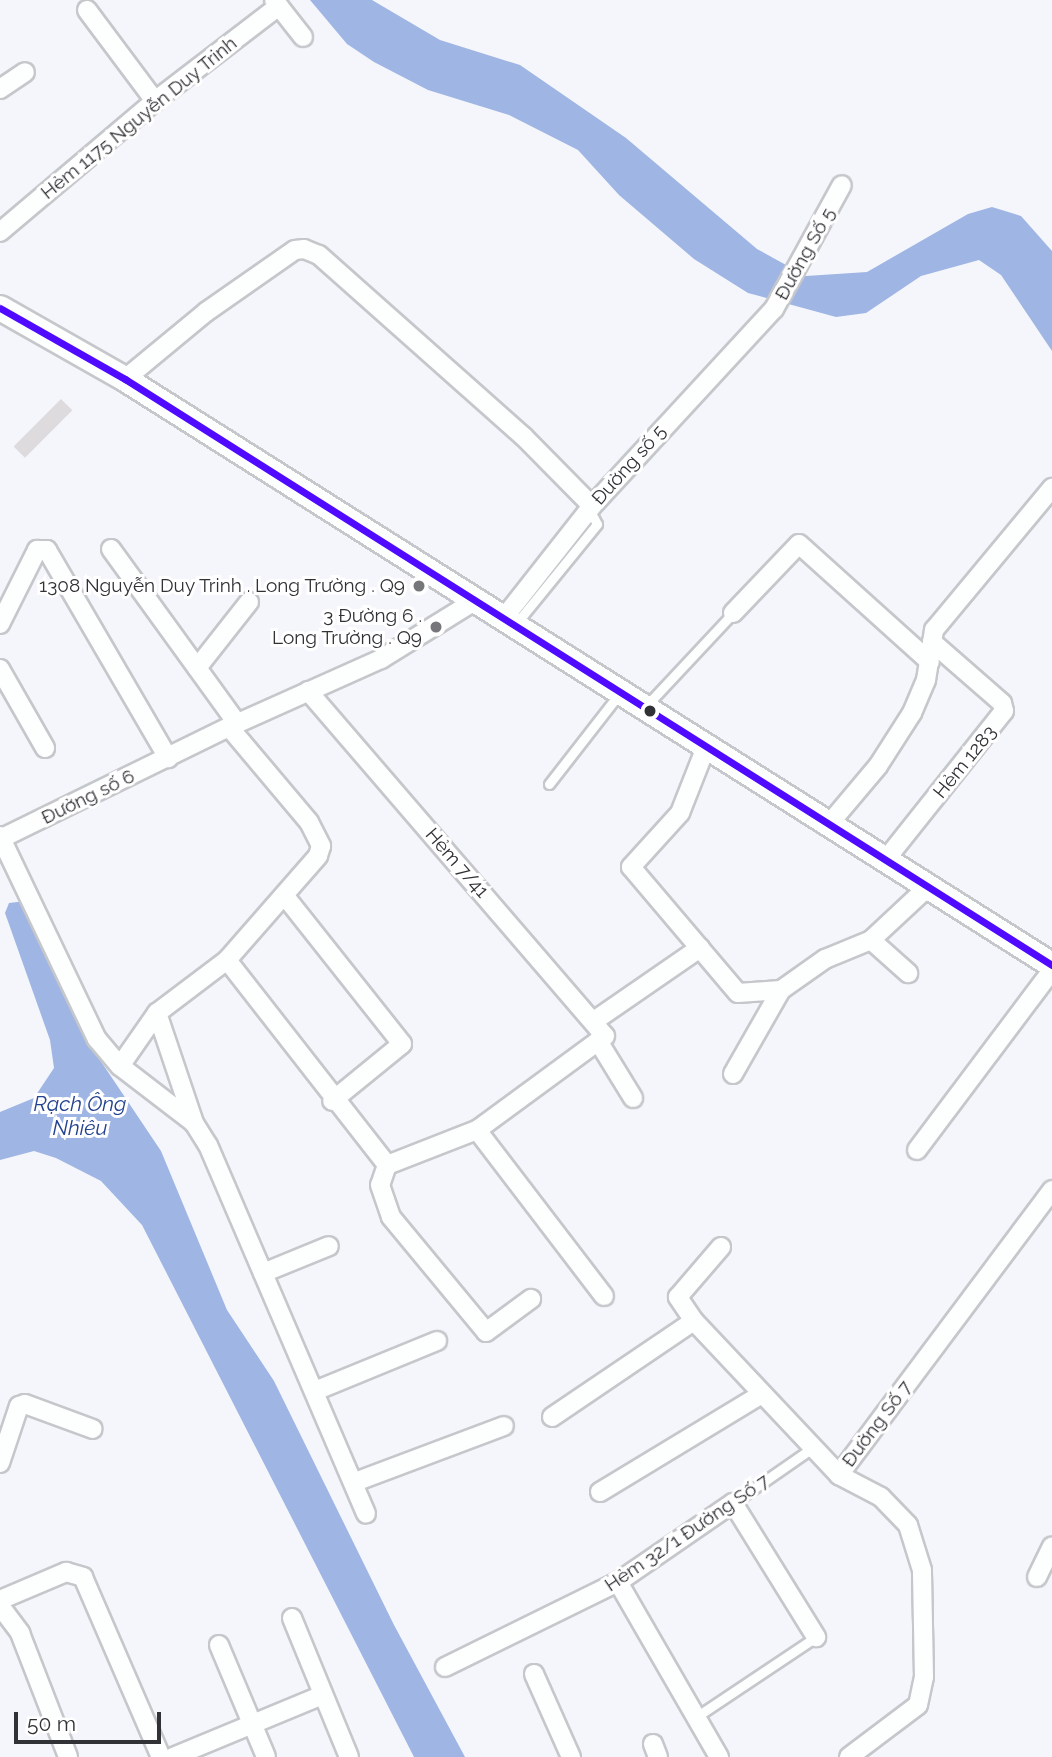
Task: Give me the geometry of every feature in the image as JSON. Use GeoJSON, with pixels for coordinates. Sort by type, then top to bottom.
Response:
{"type":"FeatureCollection","features":[{"type":"Feature","properties":{"kind":"main road"},"geometry":{"type":"LineString","coordinates":[[0,308],[125,379],[473,601],[887,858],[1052,965]]}},
{"type":"Feature","properties":{"kind":"street"},"geometry":{"type":"LineString","coordinates":[[277,3],[303,37]]}},
{"type":"Feature","properties":{"kind":"street","name":"Hẻm 1175 Nguyễn Duy Trinh"},"geometry":{"type":"LineString","coordinates":[[0,232],[155,101],[277,3]]}},
{"type":"Feature","properties":{"kind":"street"},"geometry":{"type":"LineString","coordinates":[[87,10],[155,101]]}},
{"type":"Feature","properties":{"kind":"street"},"geometry":{"type":"LineString","coordinates":[[0,89],[25,72]]}},
{"type":"Feature","properties":{"kind":"street","name":"Đường Số 5"},"geometry":{"type":"LineString","coordinates":[[769,314],[842,186]]}},
{"type":"Feature","properties":{"kind":"street"},"geometry":{"type":"LineString","coordinates":[[125,379],[206,312],[295,250],[304,249],[319,255],[523,436],[590,508]]}},
{"type":"Feature","properties":{"kind":"street","name":"Đường số 5"},"geometry":{"type":"LineString","coordinates":[[508,623],[590,508],[769,314]]}},
{"type":"Feature","properties":{"kind":"street"},"geometry":{"type":"LineString","coordinates":[[830,823],[878,766],[912,713],[930,662],[934,630],[1052,488]]}},
{"type":"Feature","properties":{"kind":"street"},"geometry":{"type":"LineString","coordinates":[[733,613],[799,544],[930,662]]}},
{"type":"Feature","properties":{"kind":"street"},"geometry":{"type":"LineString","coordinates":[[0,624],[37,550],[47,550],[168,758]]}},
{"type":"Feature","properties":{"kind":"street"},"geometry":{"type":"LineString","coordinates":[[111,550],[197,668],[233,725],[309,822],[321,846],[318,856],[227,960],[157,1013],[120,1066]]}},
{"type":"Feature","properties":{"kind":"street","name":"Đường số 6"},"geometry":{"type":"LineString","coordinates":[[1,837],[233,725],[381,659],[473,601]]}},
{"type":"Feature","properties":{"kind":"street"},"geometry":{"type":"LineString","coordinates":[[197,668],[249,602]]}},
{"type":"Feature","properties":{"kind":"street","name":"Hẻm 1283"},"geometry":{"type":"LineString","coordinates":[[887,858],[1004,711],[1002,703],[932,642]]}},
{"type":"Feature","properties":{"kind":"street"},"geometry":{"type":"LineString","coordinates":[[0,670],[45,748]]}},
{"type":"Feature","properties":{"kind":"street","name":"Hẻm 7/41"},"geometry":{"type":"LineString","coordinates":[[308,691],[594,1021],[633,1098]]}},
{"type":"Feature","properties":{"kind":"street"},"geometry":{"type":"LineString","coordinates":[[706,747],[680,813],[631,867],[738,992],[781,990]]}},
{"type":"Feature","properties":{"kind":"street"},"geometry":{"type":"LineString","coordinates":[[1,837],[97,1039],[120,1066],[194,1123]]}},
{"type":"Feature","properties":{"kind":"street"},"geometry":{"type":"LineString","coordinates":[[733,1074],[781,990],[825,960],[871,940],[929,886]]}},
{"type":"Feature","properties":{"kind":"street"},"geometry":{"type":"LineString","coordinates":[[284,895],[402,1044],[332,1101]]}},
{"type":"Feature","properties":{"kind":"street"},"geometry":{"type":"LineString","coordinates":[[871,940],[908,973]]}},
{"type":"Feature","properties":{"kind":"street"},"geometry":{"type":"LineString","coordinates":[[594,1021],[700,948]]}},
{"type":"Feature","properties":{"kind":"street"},"geometry":{"type":"LineString","coordinates":[[227,960],[332,1101],[387,1165]]}},
{"type":"Feature","properties":{"kind":"street"},"geometry":{"type":"LineString","coordinates":[[916,1150],[1052,970]]}},
{"type":"Feature","properties":{"kind":"street"},"geometry":{"type":"LineString","coordinates":[[157,1013],[194,1123],[315,1391],[366,1514]]}},
{"type":"Feature","properties":{"kind":"street"},"geometry":{"type":"LineString","coordinates":[[531,1299],[486,1332],[391,1217],[380,1185],[387,1165],[477,1130],[601,1039]]}},
{"type":"Feature","properties":{"kind":"street"},"geometry":{"type":"LineString","coordinates":[[477,1130],[604,1296]]}},
{"type":"Feature","properties":{"kind":"street","name":"Đường Số 7"},"geometry":{"type":"LineString","coordinates":[[849,1757],[918,1705],[924,1677],[922,1570],[908,1525],[881,1497],[839,1475],[1052,1190]]}},
{"type":"Feature","properties":{"kind":"street"},"geometry":{"type":"LineString","coordinates":[[263,1273],[329,1246]]}},
{"type":"Feature","properties":{"kind":"street"},"geometry":{"type":"LineString","coordinates":[[721,1247],[677,1297],[694,1321],[760,1395],[839,1475]]}},
{"type":"Feature","properties":{"kind":"street"},"geometry":{"type":"LineString","coordinates":[[552,1417],[694,1321]]}},
{"type":"Feature","properties":{"kind":"street"},"geometry":{"type":"LineString","coordinates":[[315,1391],[437,1341]]}},
{"type":"Feature","properties":{"kind":"street"},"geometry":{"type":"LineString","coordinates":[[600,1492],[760,1395]]}},
{"type":"Feature","properties":{"kind":"street"},"geometry":{"type":"LineString","coordinates":[[0,1463],[19,1406],[93,1429]]}},
{"type":"Feature","properties":{"kind":"street"},"geometry":{"type":"LineString","coordinates":[[355,1482],[504,1426]]}},
{"type":"Feature","properties":{"kind":"street"},"geometry":{"type":"LineString","coordinates":[[733,1503],[816,1637]]}},
{"type":"Feature","properties":{"kind":"street","name":"Hẻm 32/1 Đường Số 7"},"geometry":{"type":"LineString","coordinates":[[445,1667],[618,1582],[733,1503]]}},
{"type":"Feature","properties":{"kind":"street"},"geometry":{"type":"LineString","coordinates":[[1037,1577],[1052,1546]]}},
{"type":"Feature","properties":{"kind":"street"},"geometry":{"type":"LineString","coordinates":[[0,1600],[66,1572],[83,1577],[162,1757]]}},
{"type":"Feature","properties":{"kind":"street"},"geometry":{"type":"LineString","coordinates":[[618,1582],[719,1757]]}},
{"type":"Feature","properties":{"kind":"street"},"geometry":{"type":"LineString","coordinates":[[0,1606],[20,1633],[68,1757]]}},
{"type":"Feature","properties":{"kind":"street"},"geometry":{"type":"LineString","coordinates":[[292,1618],[349,1757]]}},
{"type":"Feature","properties":{"kind":"street"},"geometry":{"type":"LineString","coordinates":[[219,1645],[266,1757]]}},
{"type":"Feature","properties":{"kind":"street"},"geometry":{"type":"LineString","coordinates":[[534,1674],[570,1757]]}},
{"type":"Feature","properties":{"kind":"street"},"geometry":{"type":"LineString","coordinates":[[173,1757],[323,1695]]}},
{"type":"Feature","properties":{"kind":"lane"},"geometry":{"type":"LineString","coordinates":[[645,708],[733,613]]}},
{"type":"Feature","properties":{"kind":"lane"},"geometry":{"type":"LineString","coordinates":[[549,784],[620,692]]}},
{"type":"Feature","properties":{"kind":"lane","name":"Hẻm 32/1 Đường Số 7"},"geometry":{"type":"LineString","coordinates":[[733,1503],[812,1448]]}},
{"type":"Feature","properties":{"kind":"lane"},"geometry":{"type":"LineString","coordinates":[[696,1717],[816,1637]]}},
{"type":"Feature","properties":{"kind":"water"},"geometry":{"type":"Polygon","coordinates":[[[310,0],[372,0],[440,40],[520,65],[626,138],[757,249],[806,276],[867,272],[968,214],[992,207],[1021,216],[1052,251],[1052,351],[1001,275],[979,260],[921,276],[866,313],[836,317],[748,293],[694,259],[619,195],[578,150],[509,115],[428,90],[374,62],[347,44],[310,0]]]}},
{"type":"Feature","properties":{"kind":"water","name":"Rạch Ông Nhiêu"},"geometry":{"type":"Polygon","coordinates":[[[26,901],[102,1063],[161,1151],[227,1310],[274,1381],[394,1625],[465,1757],[414,1757],[142,1225],[101,1181],[56,1158],[34,1151],[0,1160],[0,1112],[34,1098],[54,1068],[50,1040],[5,913],[9,903],[26,901]]]}},
{"type":"Feature","properties":{"kind":"building"},"geometry":{"type":"Polygon","coordinates":[[[61,399],[72,410],[25,458],[14,446],[61,399]]]}},
{"type":"Feature","properties":{"kind":"transit line"},"geometry":{"type":"LineString","coordinates":[[0,308],[125,379],[1052,965]]}},
{"type":"Feature","properties":{"kind":"place","name":"1308 Nguyễn Duy Trinh . Long Trường . Q9"},"geometry":{"type":"Point","coordinates":[419,586]}},
{"type":"Feature","properties":{"kind":"place","name":"3 Đường 6 . Long Trường . Q9"},"geometry":{"type":"Point","coordinates":[436,627]}}]}
